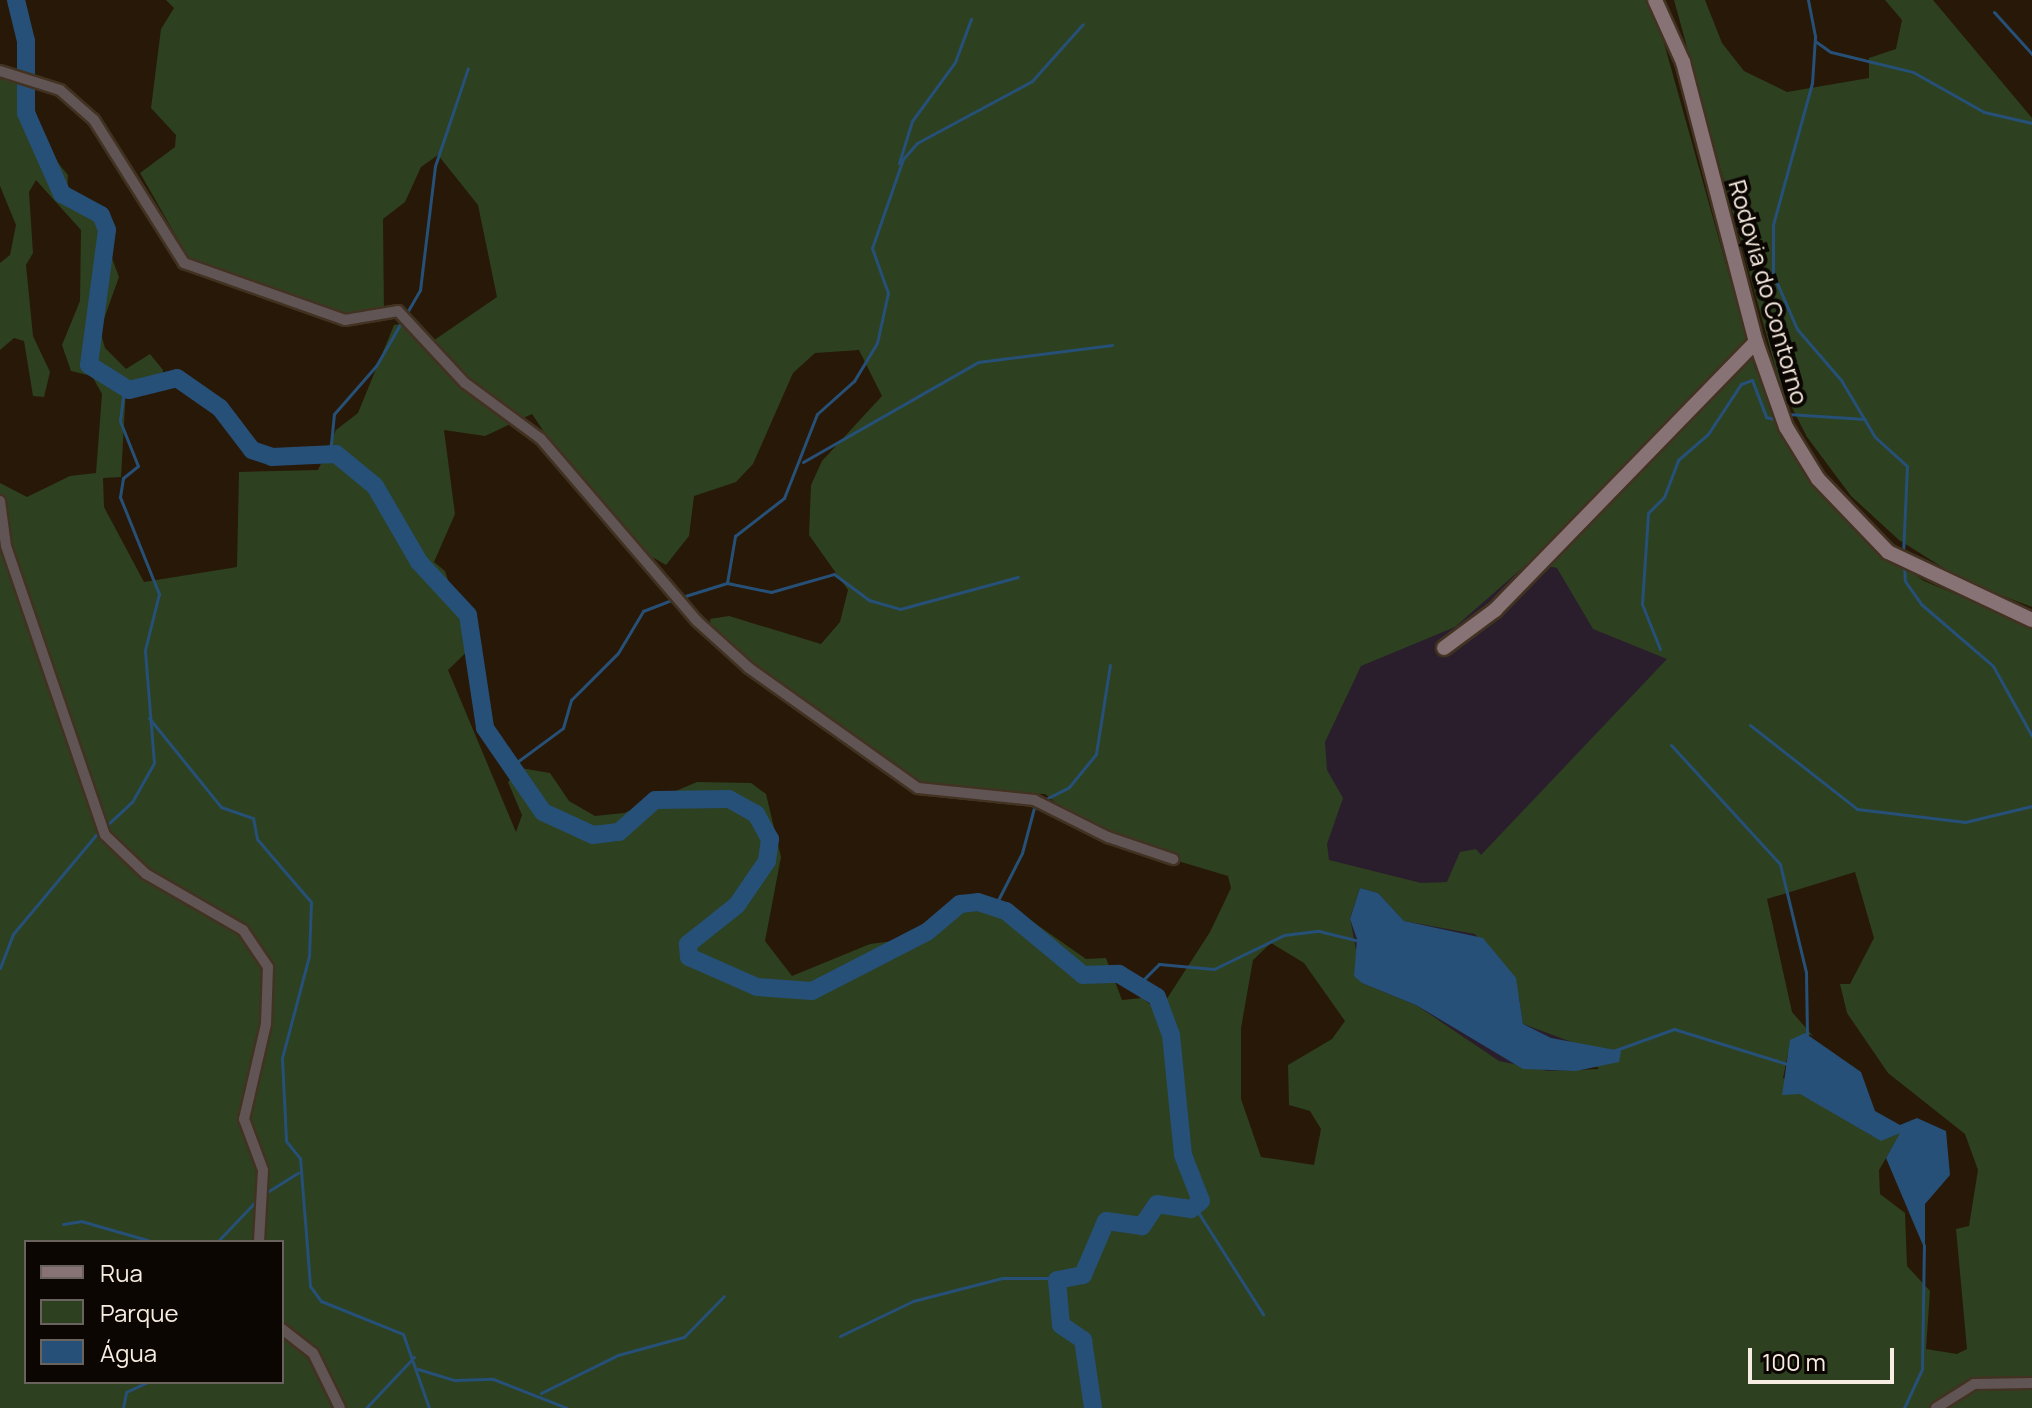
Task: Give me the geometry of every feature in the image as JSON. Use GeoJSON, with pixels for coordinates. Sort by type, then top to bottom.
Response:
{"type":"FeatureCollection","features":[{"type":"Feature","properties":{"kind":"main road","name":"Rodovia do Contorno"},"geometry":{"type":"LineString","coordinates":[[1655,0],[1683,62],[1756,342],[1786,427],[1851,518],[1888,552],[2032,620]]}},
{"type":"Feature","properties":{"kind":"main road"},"geometry":{"type":"LineString","coordinates":[[1444,648],[1495,610],[1756,342]]}},
{"type":"Feature","properties":{"kind":"street"},"geometry":{"type":"LineString","coordinates":[[0,71],[60,90],[94,120],[184,263],[345,320],[398,311],[465,383],[541,439],[697,621],[749,668],[918,788],[1034,800],[1173,859]]}},
{"type":"Feature","properties":{"kind":"street"},"geometry":{"type":"LineString","coordinates":[[0,501],[6,546],[105,835],[146,874],[243,930],[268,967],[266,1024],[244,1119],[263,1170],[259,1240]]}},
{"type":"Feature","properties":{"kind":"street"},"geometry":{"type":"LineString","coordinates":[[284,1331],[313,1353],[340,1408]]}},
{"type":"Feature","properties":{"kind":"street"},"geometry":{"type":"LineString","coordinates":[[1936,1408],[1974,1384],[2032,1383]]}},
{"type":"Feature","properties":{"kind":"shaded area"},"geometry":{"type":"Polygon","coordinates":[[[1205,196],[1713,618],[1543,1126],[1324,971],[1205,196]]]}},
{"type":"Feature","properties":{"kind":"green space"},"geometry":{"type":"Polygon","coordinates":[[[166,0],[1652,0],[1755,368],[1802,467],[1872,545],[1924,581],[2032,626],[2032,1408],[0,1408],[0,483],[27,497],[70,476],[96,473],[102,394],[92,376],[71,371],[62,345],[80,301],[81,230],[36,180],[29,192],[33,253],[26,265],[33,336],[50,372],[44,397],[33,396],[24,341],[14,338],[0,350],[0,263],[10,255],[16,225],[0,186],[0,79],[28,84],[45,147],[68,175],[67,194],[109,217],[106,242],[119,277],[100,330],[105,348],[126,369],[150,354],[163,370],[162,391],[141,384],[126,389],[121,477],[103,478],[104,507],[144,582],[237,567],[239,472],[318,470],[336,430],[358,413],[394,325],[414,322],[430,343],[497,297],[478,205],[438,155],[421,167],[405,202],[383,219],[384,316],[360,321],[196,271],[140,173],[175,147],[176,135],[151,108],[161,29],[174,8],[166,0]],[[859,350],[815,353],[793,373],[753,464],[736,482],[694,496],[689,536],[666,565],[642,551],[573,475],[532,414],[485,436],[444,430],[455,514],[434,562],[445,571],[457,607],[478,625],[475,644],[448,670],[516,832],[522,815],[508,782],[520,768],[550,773],[569,801],[595,816],[624,813],[697,782],[751,783],[766,794],[781,857],[765,941],[792,976],[870,944],[917,938],[966,911],[1009,905],[1086,959],[1106,958],[1122,1000],[1142,998],[1159,1011],[1210,932],[1231,888],[1228,876],[1148,852],[1072,816],[1045,794],[945,792],[904,780],[711,630],[710,619],[729,616],[821,644],[840,622],[848,590],[809,535],[811,485],[822,461],[882,396],[859,350]],[[1529,562],[1455,627],[1361,666],[1325,742],[1327,770],[1343,798],[1327,844],[1329,860],[1421,883],[1447,882],[1460,852],[1476,849],[1481,855],[1667,659],[1593,629],[1557,568],[1529,562]],[[1855,872],[1767,899],[1792,1012],[1813,1036],[1805,1033],[1788,1054],[1783,1078],[1872,1136],[1901,1132],[1879,1170],[1880,1194],[1905,1213],[1907,1266],[1930,1291],[1926,1349],[1957,1354],[1967,1349],[1956,1229],[1969,1226],[1978,1170],[1965,1134],[1888,1073],[1847,1013],[1840,984],[1850,984],[1874,938],[1855,872]],[[1360,888],[1350,918],[1362,983],[1416,1005],[1499,1061],[1548,1071],[1599,1069],[1577,1044],[1523,1024],[1519,997],[1475,934],[1404,921],[1378,893],[1360,888]],[[1271,943],[1253,960],[1241,1028],[1241,1099],[1261,1157],[1314,1165],[1321,1129],[1310,1111],[1289,1105],[1288,1065],[1332,1039],[1345,1021],[1304,963],[1271,943]]]}},
{"type":"Feature","properties":{"kind":"green space"},"geometry":{"type":"Polygon","coordinates":[[[1674,0],[1705,0],[1722,43],[1744,71],[1787,92],[1869,78],[1869,58],[1896,49],[1902,20],[1885,0],[1933,0],[2032,118],[2032,607],[1966,582],[1899,540],[1851,496],[1807,437],[1780,384],[1674,0]]]}},
{"type":"Feature","properties":{"kind":"water"},"geometry":{"type":"Polygon","coordinates":[[[1360,888],[1378,893],[1404,921],[1483,938],[1516,978],[1523,1024],[1551,1038],[1621,1051],[1619,1062],[1576,1071],[1523,1069],[1416,1005],[1362,983],[1354,976],[1357,939],[1350,919],[1360,888]]]}},
{"type":"Feature","properties":{"kind":"water"},"geometry":{"type":"Polygon","coordinates":[[[1805,1033],[1861,1072],[1875,1111],[1900,1125],[1917,1118],[1946,1131],[1950,1175],[1925,1204],[1925,1250],[1886,1158],[1900,1133],[1881,1141],[1800,1094],[1782,1095],[1790,1040],[1805,1033]]]}},
{"type":"Feature","properties":{"kind":"waterway"},"geometry":{"type":"LineString","coordinates":[[16,0],[26,41],[26,113],[62,194],[101,215],[107,230],[89,365],[129,390],[177,378],[220,408],[252,450],[272,457],[336,454],[375,486],[419,562],[468,615],[485,728],[543,812],[593,835],[619,832],[655,800],[729,799],[756,814],[770,839],[767,861],[737,905],[688,944],[689,957],[757,987],[812,991],[927,932],[960,904],[978,902],[1006,911],[1083,975],[1119,974],[1157,997],[1171,1035],[1183,1155],[1201,1201],[1191,1209],[1157,1204],[1142,1226],[1106,1221],[1083,1275],[1057,1280],[1061,1325],[1083,1340],[1093,1408]]}},
{"type":"Feature","properties":{"kind":"waterway"},"geometry":{"type":"LineString","coordinates":[[1808,0],[1815,37],[1812,83],[1773,225],[1773,274],[1797,329],[1841,380],[1875,437],[1907,466],[1903,553]]}},
{"type":"Feature","properties":{"kind":"waterway"},"geometry":{"type":"LineString","coordinates":[[1994,12],[2032,54]]}},
{"type":"Feature","properties":{"kind":"waterway"},"geometry":{"type":"LineString","coordinates":[[899,163],[912,121],[955,62],[971,19]]}},
{"type":"Feature","properties":{"kind":"waterway"},"geometry":{"type":"LineString","coordinates":[[727,583],[735,536],[784,498],[817,414],[854,381],[877,343],[888,293],[872,248],[903,159],[917,143],[1032,81],[1083,24]]}},
{"type":"Feature","properties":{"kind":"waterway"},"geometry":{"type":"LineString","coordinates":[[1815,41],[1831,52],[1913,72],[1984,112],[2032,123]]}},
{"type":"Feature","properties":{"kind":"waterway"},"geometry":{"type":"LineString","coordinates":[[330,454],[334,414],[376,366],[420,290],[435,166],[468,68]]}},
{"type":"Feature","properties":{"kind":"waterway"},"geometry":{"type":"LineString","coordinates":[[803,462],[978,362],[1112,345]]}},
{"type":"Feature","properties":{"kind":"waterway"},"geometry":{"type":"LineString","coordinates":[[1660,649],[1642,604],[1648,513],[1664,497],[1678,460],[1708,434],[1741,384],[1752,380],[1766,417],[1778,420]]}},
{"type":"Feature","properties":{"kind":"waterway"},"geometry":{"type":"LineString","coordinates":[[106,826],[132,802],[154,763],[145,650],[159,594],[120,497],[123,478],[138,466],[120,421],[124,389]]}},
{"type":"Feature","properties":{"kind":"waterway"},"geometry":{"type":"LineString","coordinates":[[1788,414],[1865,419]]}},
{"type":"Feature","properties":{"kind":"waterway"},"geometry":{"type":"LineString","coordinates":[[1904,564],[1905,581],[1921,604],[1993,666],[2032,736]]}},
{"type":"Feature","properties":{"kind":"waterway"},"geometry":{"type":"LineString","coordinates":[[727,583],[771,592],[834,574],[869,600],[900,609],[1018,577]]}},
{"type":"Feature","properties":{"kind":"waterway"},"geometry":{"type":"LineString","coordinates":[[682,597],[727,583]]}},
{"type":"Feature","properties":{"kind":"waterway"},"geometry":{"type":"LineString","coordinates":[[513,765],[563,728],[571,700],[618,653],[643,611],[674,599]]}},
{"type":"Feature","properties":{"kind":"waterway"},"geometry":{"type":"LineString","coordinates":[[1042,801],[1069,787],[1096,754],[1110,665]]}},
{"type":"Feature","properties":{"kind":"waterway"},"geometry":{"type":"LineString","coordinates":[[149,718],[221,807],[253,818],[257,839],[311,902],[309,956],[282,1058],[286,1141],[300,1158],[310,1286],[321,1301],[403,1334],[429,1408]]}},
{"type":"Feature","properties":{"kind":"waterway"},"geometry":{"type":"LineString","coordinates":[[1750,725],[1857,809],[1965,822],[2032,806]]}},
{"type":"Feature","properties":{"kind":"waterway"},"geometry":{"type":"LineString","coordinates":[[1671,745],[1780,864],[1806,972],[1807,1036]]}},
{"type":"Feature","properties":{"kind":"waterway"},"geometry":{"type":"LineString","coordinates":[[995,906],[1022,853],[1035,804]]}},
{"type":"Feature","properties":{"kind":"waterway"},"geometry":{"type":"LineString","coordinates":[[0,968],[13,934],[100,830]]}},
{"type":"Feature","properties":{"kind":"waterway"},"geometry":{"type":"LineString","coordinates":[[1140,983],[1159,964],[1214,969],[1284,935],[1319,931],[1359,941]]}},
{"type":"Feature","properties":{"kind":"waterway"},"geometry":{"type":"LineString","coordinates":[[1613,1051],[1674,1029],[1787,1064]]}},
{"type":"Feature","properties":{"kind":"waterway"},"geometry":{"type":"LineString","coordinates":[[264,1194],[298,1173]]}},
{"type":"Feature","properties":{"kind":"waterway"},"geometry":{"type":"LineString","coordinates":[[219,1240],[258,1199]]}},
{"type":"Feature","properties":{"kind":"waterway"},"geometry":{"type":"LineString","coordinates":[[1196,1209],[1263,1314]]}},
{"type":"Feature","properties":{"kind":"waterway"},"geometry":{"type":"LineString","coordinates":[[63,1224],[81,1221],[147,1240]]}},
{"type":"Feature","properties":{"kind":"waterway"},"geometry":{"type":"LineString","coordinates":[[1904,1408],[1922,1369],[1924,1245]]}},
{"type":"Feature","properties":{"kind":"waterway"},"geometry":{"type":"LineString","coordinates":[[840,1336],[913,1301],[1002,1278],[1058,1278]]}},
{"type":"Feature","properties":{"kind":"waterway"},"geometry":{"type":"LineString","coordinates":[[541,1393],[618,1355],[684,1337],[724,1296]]}},
{"type":"Feature","properties":{"kind":"waterway"},"geometry":{"type":"LineString","coordinates":[[366,1408],[414,1357]]}},
{"type":"Feature","properties":{"kind":"waterway"},"geometry":{"type":"LineString","coordinates":[[418,1369],[455,1380],[493,1379],[567,1408]]}},
{"type":"Feature","properties":{"kind":"waterway"},"geometry":{"type":"LineString","coordinates":[[123,1408],[126,1392],[143,1384]]}}]}
